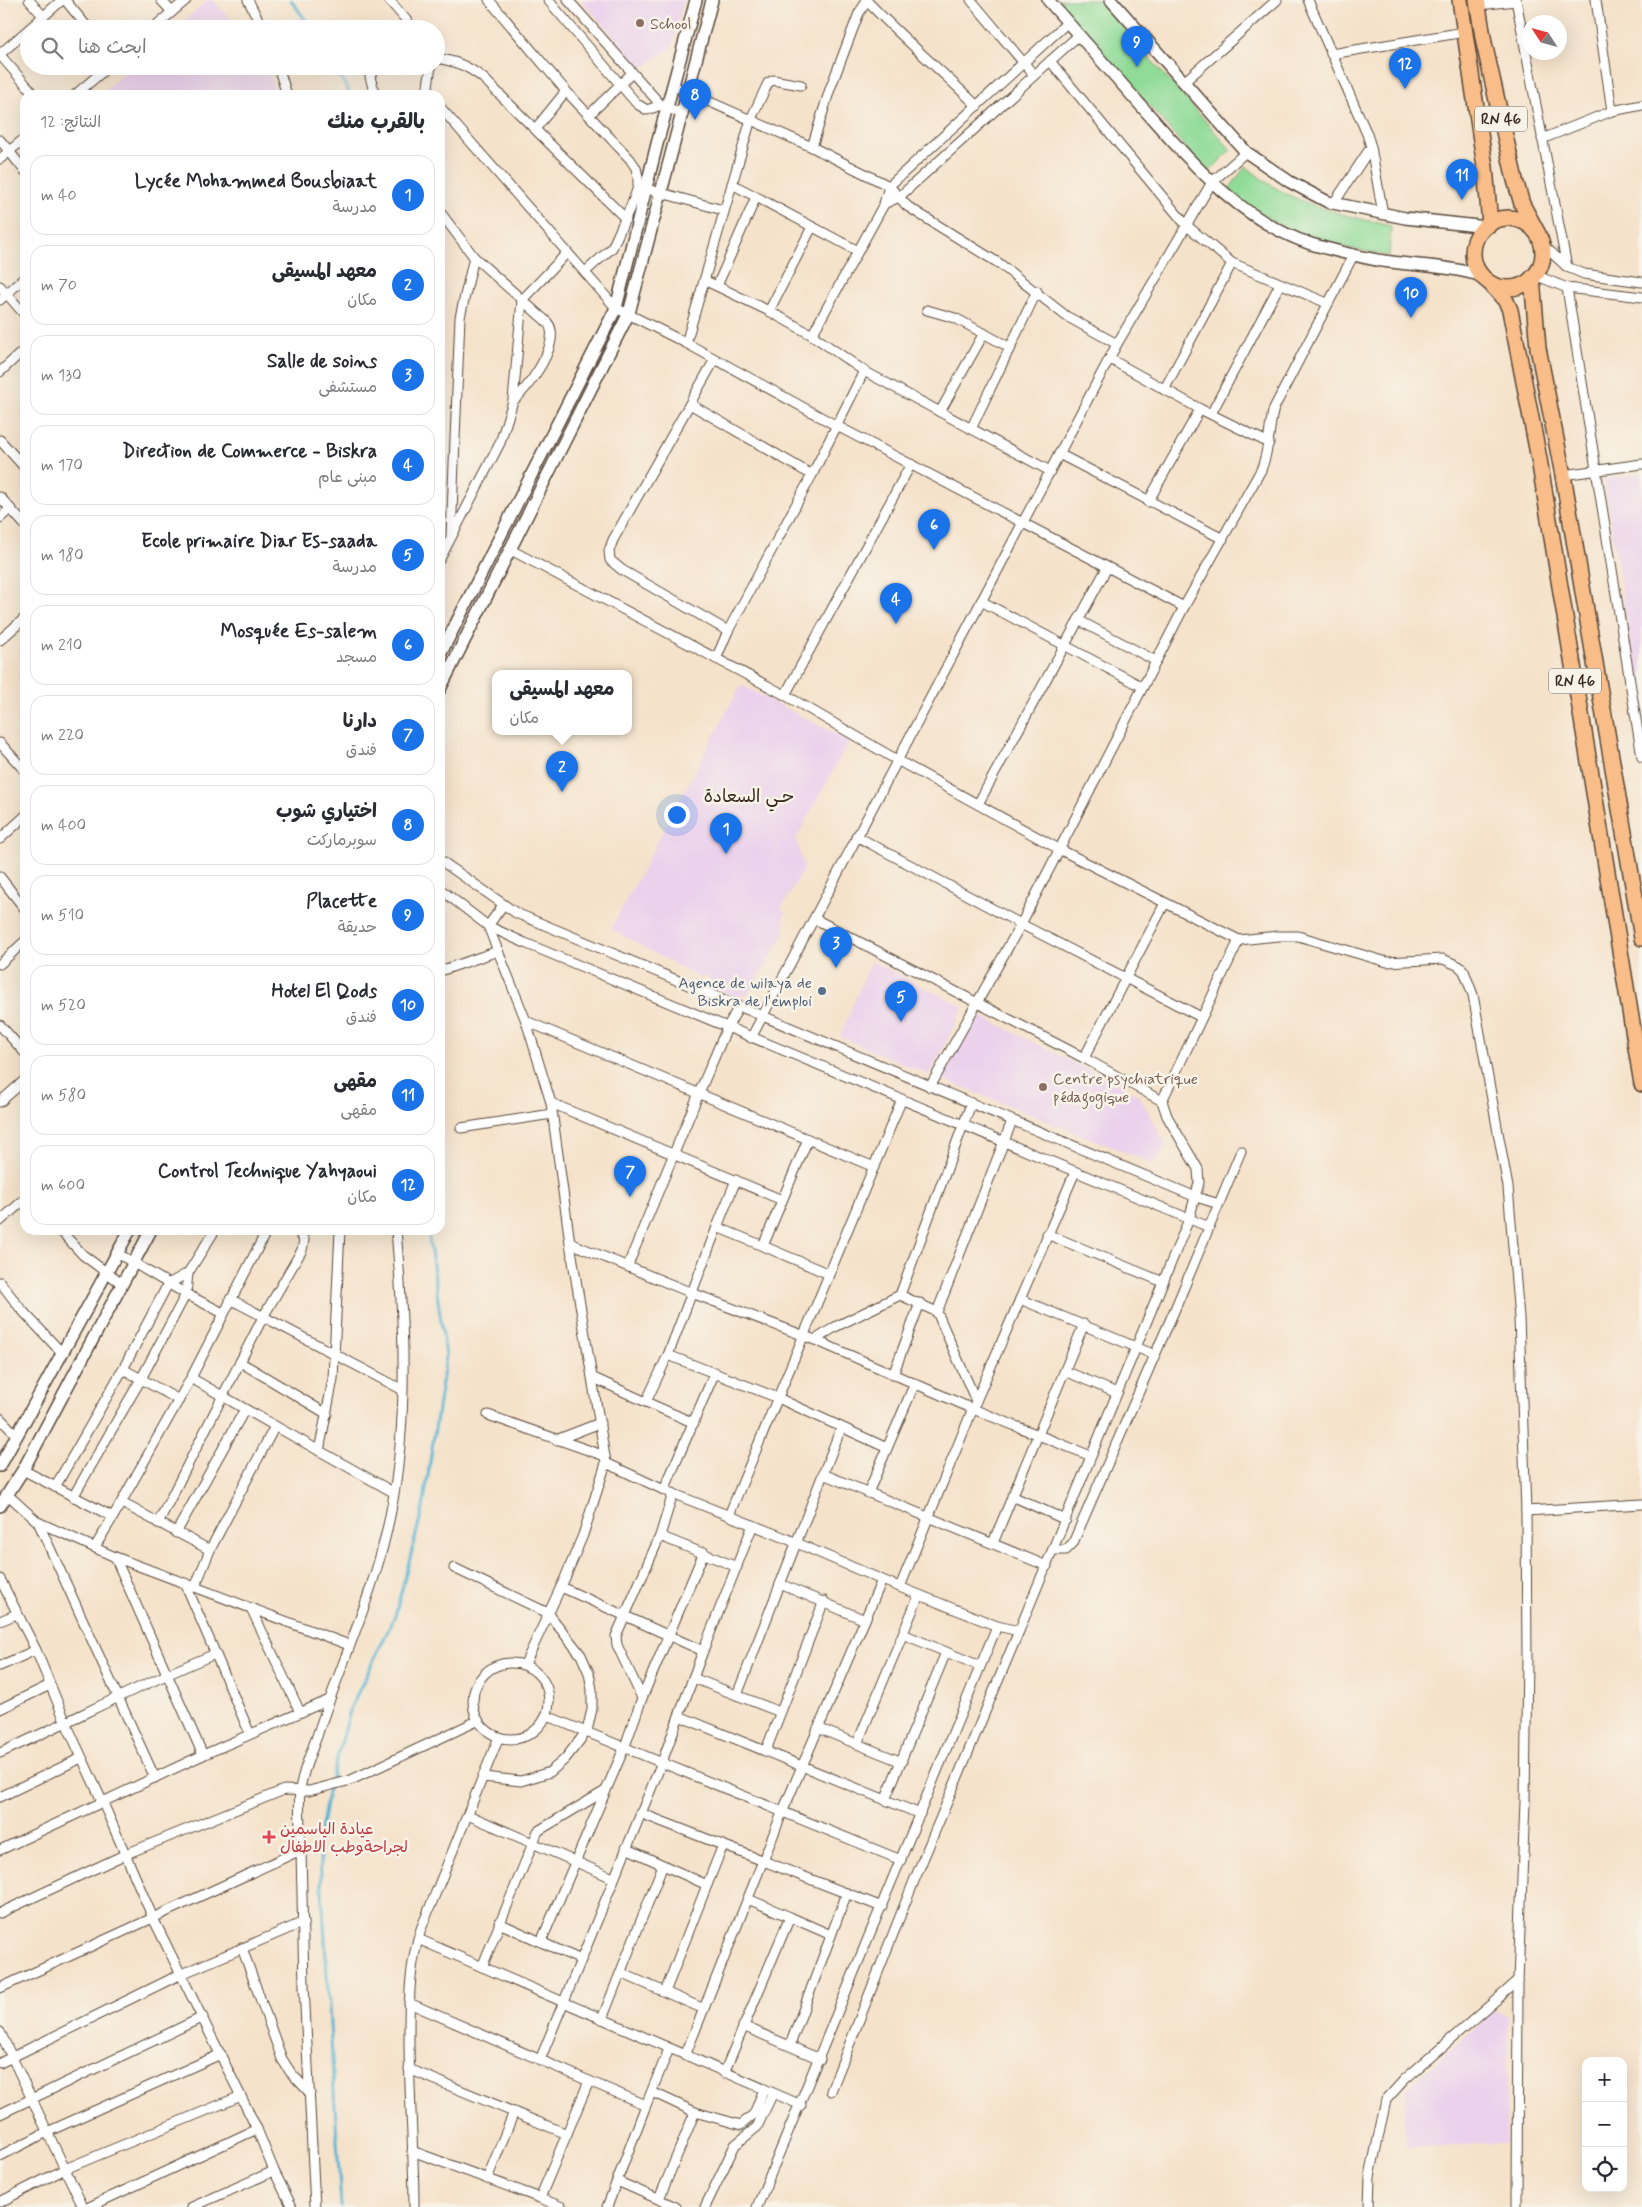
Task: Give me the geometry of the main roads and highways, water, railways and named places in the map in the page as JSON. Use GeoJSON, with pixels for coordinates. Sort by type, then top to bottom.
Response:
{"type":"FeatureCollection","features":[{"type":"Feature","properties":{"kind":"main road","name":"RN 46"},"geometry":{"type":"LineString","coordinates":[[1460,0],[1485,167],[1488,225]]}},
{"type":"Feature","properties":{"kind":"main road","name":"RN 46"},"geometry":{"type":"LineString","coordinates":[[1477,3],[1484,43],[1515,180],[1522,204],[1540,239]]}},
{"type":"Feature","properties":{"kind":"main road"},"geometry":{"type":"LineString","coordinates":[[1511,218],[1521,221],[1530,226],[1540,239],[1543,255],[1541,266],[1525,284],[1514,288],[1502,288],[1486,280],[1476,265],[1474,253],[1476,241],[1488,225],[1500,219],[1511,218]]}},
{"type":"Feature","properties":{"kind":"main road","name":"RN 46"},"geometry":{"type":"LineString","coordinates":[[1534,276],[1538,348],[1563,475],[1642,938]]}},
{"type":"Feature","properties":{"kind":"main road","name":"RN 46"},"geometry":{"type":"LineString","coordinates":[[1486,280],[1506,301],[1510,310],[1532,422],[1642,1084]]}},
{"type":"Feature","properties":{"kind":"waterway"},"geometry":{"type":"LineString","coordinates":[[291,0],[305,20]]}},
{"type":"Feature","properties":{"kind":"waterway"},"geometry":{"type":"LineString","coordinates":[[339,75],[348,90]]}},
{"type":"Feature","properties":{"kind":"waterway"},"geometry":{"type":"LineString","coordinates":[[341,2207],[319,1840],[329,1788],[351,1707],[395,1616],[423,1508],[446,1356],[429,1235]]}},
{"type":"Feature","properties":{"kind":"place","name":"School"},"geometry":{"type":"Point","coordinates":[640,23]}},
{"type":"Feature","properties":{"kind":"place","name":"Placette"},"geometry":{"type":"Point","coordinates":[1137,67]}},
{"type":"Feature","properties":{"kind":"place","name":"Control Technique Yahyaoui"},"geometry":{"type":"Point","coordinates":[1405,89]}},
{"type":"Feature","properties":{"kind":"place","name":"اختياري شوب"},"geometry":{"type":"Point","coordinates":[695,120]}},
{"type":"Feature","properties":{"kind":"place","name":"مقهى"},"geometry":{"type":"Point","coordinates":[1462,200]}},
{"type":"Feature","properties":{"kind":"place","name":"Hotel El Qods"},"geometry":{"type":"Point","coordinates":[1411,318]}},
{"type":"Feature","properties":{"kind":"place","name":"Mosquée Es-salem"},"geometry":{"type":"Point","coordinates":[934,550]}},
{"type":"Feature","properties":{"kind":"place","name":"Direction de Commerce - Biskra"},"geometry":{"type":"Point","coordinates":[896,624]}},
{"type":"Feature","properties":{"kind":"place","name":"معهد المسيقى"},"geometry":{"type":"Point","coordinates":[562,792]}},
{"type":"Feature","properties":{"kind":"place","name":"Lycée Mohammed Bousbiaat"},"geometry":{"type":"Point","coordinates":[726,854]}},
{"type":"Feature","properties":{"kind":"place","name":"Salle de soins"},"geometry":{"type":"Point","coordinates":[836,968]}},
{"type":"Feature","properties":{"kind":"place","name":"Agence de wilaya de Biskra de l'emploi"},"geometry":{"type":"Point","coordinates":[822,991]}},
{"type":"Feature","properties":{"kind":"place","name":"Ecole primaire Diar Es-saada"},"geometry":{"type":"Point","coordinates":[901,1022]}},
{"type":"Feature","properties":{"kind":"place","name":"Centre psychiatrique pédagogique"},"geometry":{"type":"Point","coordinates":[1043,1087]}},
{"type":"Feature","properties":{"kind":"place","name":"دارنا"},"geometry":{"type":"Point","coordinates":[630,1197]}},
{"type":"Feature","properties":{"kind":"place","name":"عيادة الياسمين لجراحةوطب الاطفال"},"geometry":{"type":"Point","coordinates":[269,1837]}},
{"type":"Feature","properties":{"kind":"district","name":"حـي السعادة"},"geometry":{"type":"Point","coordinates":[749,796]}}]}
